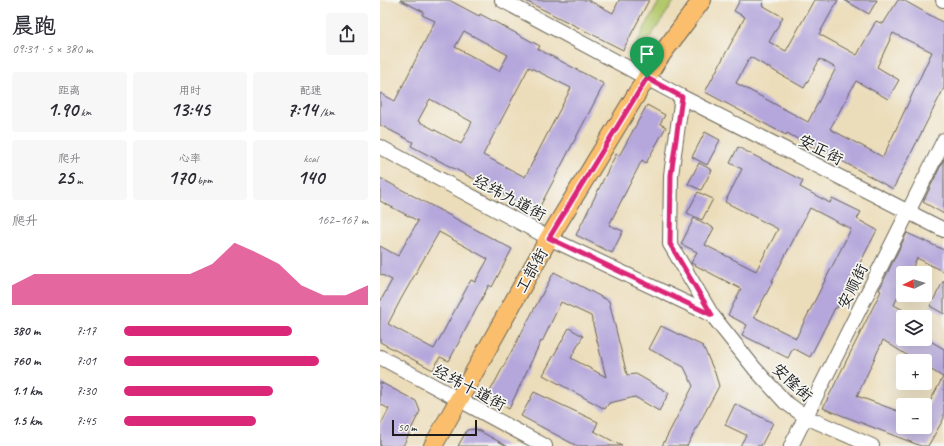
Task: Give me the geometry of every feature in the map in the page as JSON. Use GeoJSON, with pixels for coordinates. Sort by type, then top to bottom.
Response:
{"type":"FeatureCollection","features":[{"type":"Feature","properties":{"kind":"main road","name":"工部街"},"geometry":{"type":"LineString","coordinates":[[433,446],[549,238],[656,62],[702,0]]}},
{"type":"Feature","properties":{"kind":"street","name":"安正街"},"geometry":{"type":"LineString","coordinates":[[502,0],[682,97],[944,230]]}},
{"type":"Feature","properties":{"kind":"street","name":"安隆街"},"geometry":{"type":"LineString","coordinates":[[682,97],[671,175],[670,244],[712,315],[755,369],[785,402],[806,417],[872,446]]}},
{"type":"Feature","properties":{"kind":"street","name":"安顺街"},"geometry":{"type":"LineString","coordinates":[[791,446],[944,140]]}},
{"type":"Feature","properties":{"kind":"street","name":"经纬九道街"},"geometry":{"type":"LineString","coordinates":[[380,148],[549,238],[712,315]]}},
{"type":"Feature","properties":{"kind":"street","name":"经纬十道街"},"geometry":{"type":"LineString","coordinates":[[380,358],[545,446]]}},
{"type":"Feature","properties":{"kind":"green space"},"geometry":{"type":"Polygon","coordinates":[[[660,0],[675,0],[645,45],[637,42],[660,0]]]}},
{"type":"Feature","properties":{"kind":"building"},"geometry":{"type":"Polygon","coordinates":[[[400,0],[449,0],[479,16],[480,14],[540,46],[538,49],[604,84],[537,212],[411,146],[413,142],[380,125],[380,93],[395,101],[435,21],[422,15],[424,12],[400,0]],[[464,31],[455,47],[499,71],[508,55],[464,31]],[[529,67],[483,155],[525,177],[571,88],[529,67]],[[430,99],[418,121],[461,144],[472,122],[430,99]]]}},
{"type":"Feature","properties":{"kind":"building"},"geometry":{"type":"Polygon","coordinates":[[[524,0],[588,0],[613,13],[619,0],[649,0],[623,50],[524,0]]]}},
{"type":"Feature","properties":{"kind":"building"},"geometry":{"type":"Polygon","coordinates":[[[740,0],[764,0],[762,5],[783,17],[769,42],[786,51],[814,0],[838,0],[819,34],[857,55],[876,21],[883,24],[898,0],[903,0],[944,23],[944,88],[893,189],[820,149],[819,151],[787,133],[786,135],[705,92],[745,17],[734,11],[740,0]],[[893,33],[877,67],[899,80],[888,99],[856,81],[830,129],[883,157],[932,52],[893,33]],[[750,57],[736,83],[808,122],[836,68],[820,59],[804,88],[750,57]]]}},
{"type":"Feature","properties":{"kind":"building"},"geometry":{"type":"Polygon","coordinates":[[[844,0],[877,0],[869,14],[844,0]]]}},
{"type":"Feature","properties":{"kind":"building"},"geometry":{"type":"Polygon","coordinates":[[[647,105],[665,115],[660,124],[666,127],[646,163],[642,160],[609,225],[623,231],[612,253],[576,235],[616,154],[619,156],[647,105]]]}},
{"type":"Feature","properties":{"kind":"building"},"geometry":{"type":"Polygon","coordinates":[[[705,132],[720,140],[707,165],[692,157],[705,132]]]}},
{"type":"Feature","properties":{"kind":"building"},"geometry":{"type":"Polygon","coordinates":[[[738,147],[803,181],[800,187],[830,203],[832,198],[861,212],[857,219],[877,230],[810,357],[793,348],[788,358],[742,335],[747,325],[728,315],[741,289],[691,263],[697,252],[681,244],[694,218],[714,228],[705,245],[756,271],[778,229],[725,202],[742,169],[730,163],[738,147]],[[810,208],[754,317],[796,338],[851,229],[810,208]]]}},
{"type":"Feature","properties":{"kind":"building"},"geometry":{"type":"Polygon","coordinates":[[[944,159],[944,214],[923,202],[944,159]]]}},
{"type":"Feature","properties":{"kind":"building"},"geometry":{"type":"Polygon","coordinates":[[[699,163],[712,170],[701,190],[688,184],[699,163]]]}},
{"type":"Feature","properties":{"kind":"building"},"geometry":{"type":"Polygon","coordinates":[[[380,178],[512,249],[492,287],[489,285],[449,361],[440,357],[433,370],[380,342],[380,302],[392,280],[380,274],[380,246],[398,256],[418,221],[380,201],[380,178]],[[439,232],[388,324],[434,349],[471,280],[475,282],[488,259],[439,232]]]}},
{"type":"Feature","properties":{"kind":"building"},"geometry":{"type":"Polygon","coordinates":[[[698,192],[713,199],[702,220],[687,213],[698,192]]]}},
{"type":"Feature","properties":{"kind":"building"},"geometry":{"type":"Polygon","coordinates":[[[907,233],[944,250],[944,272],[917,258],[913,266],[896,266],[896,301],[894,305],[903,310],[896,310],[896,346],[932,346],[932,342],[944,349],[944,418],[928,446],[921,446],[823,408],[881,291],[879,290],[907,233]]]}},
{"type":"Feature","properties":{"kind":"building"},"geometry":{"type":"Polygon","coordinates":[[[554,272],[609,301],[627,375],[636,374],[669,393],[659,411],[635,397],[609,403],[605,409],[543,375],[569,328],[583,336],[571,358],[606,377],[591,316],[561,302],[509,409],[487,397],[554,272]]]}},
{"type":"Feature","properties":{"kind":"building"},"geometry":{"type":"Polygon","coordinates":[[[944,280],[944,314],[930,306],[944,280]]]}},
{"type":"Feature","properties":{"kind":"building"},"geometry":{"type":"Polygon","coordinates":[[[661,326],[703,346],[719,386],[687,446],[662,446],[693,386],[684,367],[649,349],[661,326]]]}},
{"type":"Feature","properties":{"kind":"building"},"geometry":{"type":"Polygon","coordinates":[[[380,382],[416,401],[420,411],[403,446],[380,446],[380,426],[389,409],[380,404],[380,382]]]}},
{"type":"Feature","properties":{"kind":"building"},"geometry":{"type":"Polygon","coordinates":[[[534,392],[598,422],[594,431],[622,446],[577,446],[521,416],[534,392]]]}},
{"type":"Feature","properties":{"kind":"building"},"geometry":{"type":"Polygon","coordinates":[[[735,404],[773,423],[761,446],[740,446],[746,435],[725,425],[735,404]]]}},
{"type":"Feature","properties":{"kind":"building"},"geometry":{"type":"Polygon","coordinates":[[[476,429],[507,446],[458,446],[467,430],[476,429]]]}},
{"type":"Feature","properties":{"kind":"route"},"geometry":{"type":"LineString","coordinates":[[647,78],[682,97],[671,175],[670,244],[712,315],[549,238],[647,78]]}}]}
